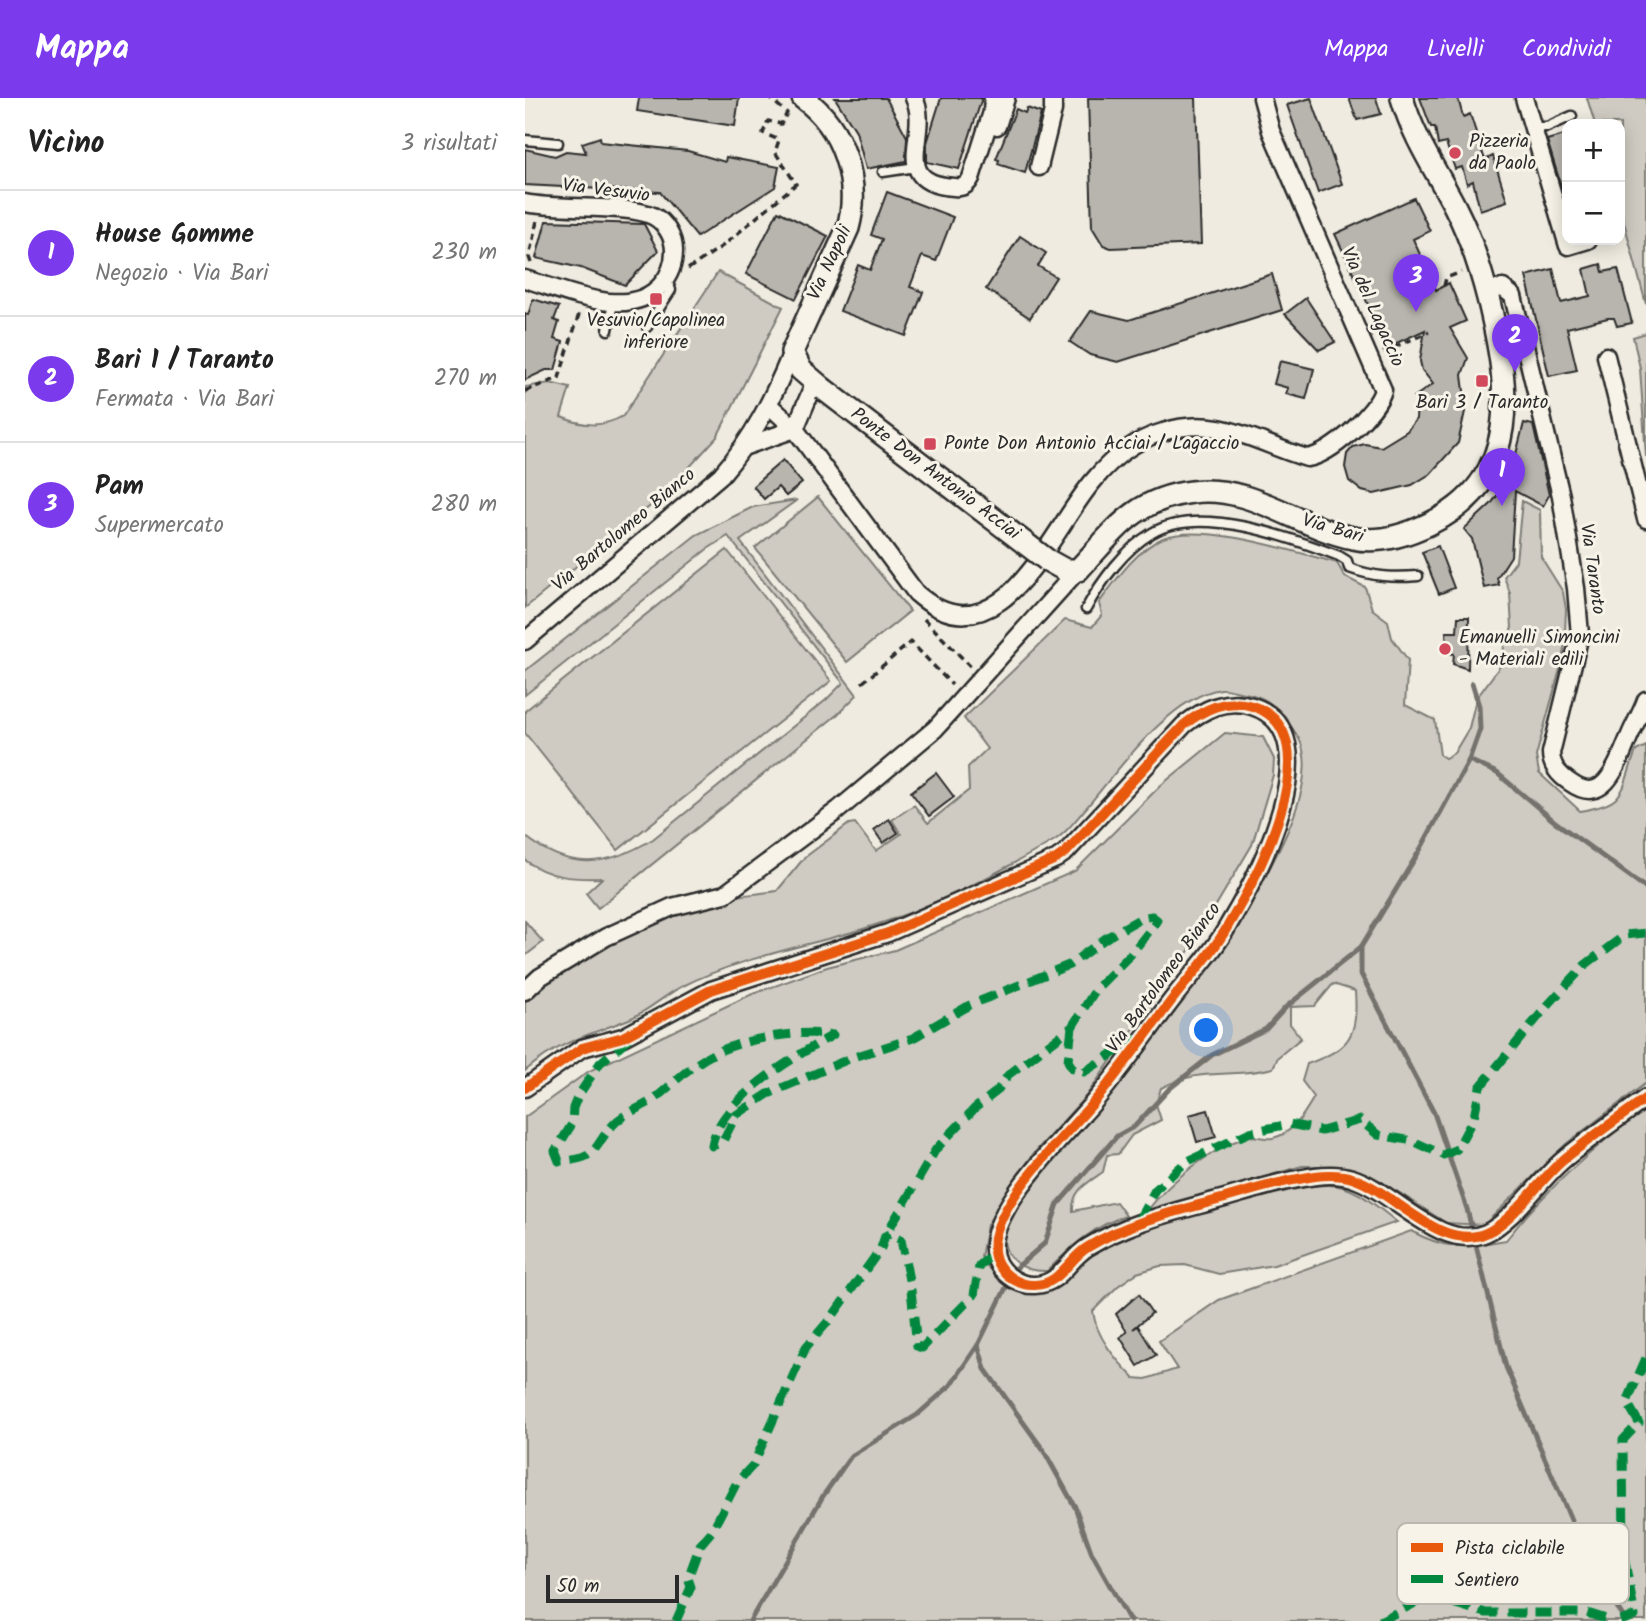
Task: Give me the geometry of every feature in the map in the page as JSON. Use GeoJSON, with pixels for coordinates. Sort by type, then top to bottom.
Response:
{"type":"FeatureCollection","features":[{"type":"Feature","properties":{"kind":"street","name":"Via Napoli"},"geometry":{"type":"LineString","coordinates":[[792,352],[848,228],[854,206],[852,174],[840,143],[820,114],[803,98]]}},
{"type":"Feature","properties":{"kind":"street"},"geometry":{"type":"LineString","coordinates":[[914,98],[920,108],[921,122],[913,157],[916,167],[928,181],[960,188],[968,184],[992,112],[993,98]]}},
{"type":"Feature","properties":{"kind":"street"},"geometry":{"type":"LineString","coordinates":[[980,178],[1006,98]]}},
{"type":"Feature","properties":{"kind":"street"},"geometry":{"type":"LineString","coordinates":[[1039,167],[1053,110],[1052,98]]}},
{"type":"Feature","properties":{"kind":"street","name":"Via del Lagaccio"},"geometry":{"type":"LineString","coordinates":[[769,405],[795,429],[916,593],[933,605],[949,610],[973,612],[996,606],[1018,588],[1093,480],[1121,453],[1164,431],[1212,425],[1307,458],[1320,454],[1368,416],[1380,401],[1384,390],[1271,131],[1262,98]]}},
{"type":"Feature","properties":{"kind":"street","name":"Via Bari"},"geometry":{"type":"LineString","coordinates":[[1078,570],[1137,509],[1160,499],[1189,492],[1213,491],[1244,496],[1311,525],[1363,540],[1408,534],[1449,513],[1473,491],[1488,469],[1499,443],[1506,415],[1501,367],[1485,290],[1456,208],[1415,136],[1402,98]]}},
{"type":"Feature","properties":{"kind":"street"},"geometry":{"type":"LineString","coordinates":[[1524,98],[1562,226]]}},
{"type":"Feature","properties":{"kind":"street","name":"Via Vesuvio"},"geometry":{"type":"LineString","coordinates":[[533,204],[652,215],[664,225],[672,238],[673,263]]}},
{"type":"Feature","properties":{"kind":"street"},"geometry":{"type":"LineString","coordinates":[[529,280],[613,302],[643,299],[666,279],[673,263]]}},
{"type":"Feature","properties":{"kind":"street","name":"Via Taranto"},"geometry":{"type":"LineString","coordinates":[[1485,290],[1503,288],[1513,296],[1561,496],[1569,545],[1580,635],[1551,752],[1551,762],[1576,787],[1589,791],[1600,788],[1616,767],[1646,700]]}},
{"type":"Feature","properties":{"kind":"street"},"geometry":{"type":"LineString","coordinates":[[746,446],[795,429],[818,385],[801,370],[792,352]]}},
{"type":"Feature","properties":{"kind":"street","name":"Via Bartolomeo Bianco"},"geometry":{"type":"LineString","coordinates":[[525,641],[721,475],[746,446],[769,405],[792,352]]}},
{"type":"Feature","properties":{"kind":"street"},"geometry":{"type":"LineString","coordinates":[[1606,356],[1646,519]]}},
{"type":"Feature","properties":{"kind":"street","name":"Ponte Don Antonio Acciai"},"geometry":{"type":"LineString","coordinates":[[818,385],[1047,560],[1065,570],[1078,570]]}},
{"type":"Feature","properties":{"kind":"street"},"geometry":{"type":"LineString","coordinates":[[525,991],[540,977],[606,937],[672,907],[725,894],[838,810],[935,729],[1078,570]]}},
{"type":"Feature","properties":{"kind":"street","name":"Via Bartolomeo Bianco"},"geometry":{"type":"LineString","coordinates":[[525,1088],[582,1048],[623,1037],[711,990],[888,933],[1056,859],[1184,725],[1199,714],[1229,703],[1259,708],[1271,716],[1288,746],[1289,782],[1270,841],[1229,926],[1093,1103],[1037,1164],[1014,1199],[999,1226],[993,1245],[997,1263],[1004,1271],[1013,1279],[1028,1285],[1047,1283],[1058,1278],[1082,1251],[1138,1222],[1290,1180],[1324,1175],[1355,1179],[1441,1231],[1460,1237],[1479,1236],[1494,1228],[1562,1161],[1646,1098]]}},
{"type":"Feature","properties":{"kind":"lane"},"geometry":{"type":"LineString","coordinates":[[1532,127],[1547,127],[1572,116]]}},
{"type":"Feature","properties":{"kind":"lane"},"geometry":{"type":"LineString","coordinates":[[525,140],[558,143]]}},
{"type":"Feature","properties":{"kind":"lane"},"geometry":{"type":"LineString","coordinates":[[883,172],[916,167]]}},
{"type":"Feature","properties":{"kind":"lane"},"geometry":{"type":"LineString","coordinates":[[646,327],[671,290],[666,279]]}},
{"type":"Feature","properties":{"kind":"lane"},"geometry":{"type":"LineString","coordinates":[[608,330],[613,302]]}},
{"type":"Feature","properties":{"kind":"lane"},"geometry":{"type":"LineString","coordinates":[[1086,609],[1112,570],[1134,547],[1154,531],[1187,524],[1228,522],[1339,556],[1347,561],[1349,568],[1367,575],[1391,578],[1418,576]]}},
{"type":"Feature","properties":{"kind":"path"},"geometry":{"type":"LineString","coordinates":[[673,263],[691,270],[773,206],[796,184],[775,152],[779,140],[763,133],[768,121],[781,124],[787,113],[771,99]]}},
{"type":"Feature","properties":{"kind":"path"},"geometry":{"type":"LineString","coordinates":[[529,280],[538,267],[530,263],[529,257],[533,204]]}},
{"type":"Feature","properties":{"kind":"path"},"geometry":{"type":"LineString","coordinates":[[1444,286],[1446,278],[1466,270]]}},
{"type":"Feature","properties":{"kind":"path"},"geometry":{"type":"LineString","coordinates":[[525,391],[559,378],[585,296]]}},
{"type":"Feature","properties":{"kind":"path"},"geometry":{"type":"LineString","coordinates":[[1371,357],[1429,332]]}},
{"type":"Feature","properties":{"kind":"path"},"geometry":{"type":"LineString","coordinates":[[916,593],[912,598],[914,606],[972,668],[964,674]]}},
{"type":"Feature","properties":{"kind":"path"},"geometry":{"type":"LineString","coordinates":[[862,683],[911,642],[950,687],[957,680]]}},
{"type":"Feature","properties":{"kind":"shaded area"},"geometry":{"type":"Polygon","coordinates":[[[1587,98],[1646,98],[1646,304],[1625,226],[1625,119],[1593,119],[1587,98]]]}},
{"type":"Feature","properties":{"kind":"shaded area"},"geometry":{"type":"Polygon","coordinates":[[[718,272],[783,307],[717,437],[665,494],[525,608],[525,387],[550,383],[570,388],[561,417],[569,420],[600,424],[623,416],[718,272]]]}},
{"type":"Feature","properties":{"kind":"shaded area"},"geometry":{"type":"Polygon","coordinates":[[[1646,333],[1646,457],[1640,368],[1633,337],[1646,333]]]}},
{"type":"Feature","properties":{"kind":"shaded area"},"geometry":{"type":"Polygon","coordinates":[[[818,497],[910,611],[847,662],[755,548],[818,497]]]}},
{"type":"Feature","properties":{"kind":"shaded area"},"geometry":{"type":"Polygon","coordinates":[[[797,500],[740,541],[857,695],[838,714],[598,908],[586,893],[602,878],[562,876],[543,871],[525,860],[525,836],[557,855],[573,860],[604,860],[636,848],[653,839],[826,700],[843,683],[728,536],[706,550],[525,695],[525,671],[696,535],[753,507],[797,500]]]}},
{"type":"Feature","properties":{"kind":"shaded area"},"geometry":{"type":"Polygon","coordinates":[[[1522,501],[1540,510],[1541,557],[1563,592],[1566,609],[1564,655],[1536,756],[1539,773],[1580,811],[1596,808],[1615,800],[1620,794],[1636,751],[1646,746],[1646,1083],[1566,1144],[1484,1225],[1446,1223],[1398,1192],[1333,1166],[1302,1166],[1147,1211],[1179,1177],[1218,1150],[1246,1137],[1280,1136],[1298,1122],[1314,1097],[1302,1081],[1307,1064],[1342,1046],[1348,1039],[1355,1020],[1355,991],[1333,984],[1315,1006],[1290,1007],[1290,1024],[1301,1038],[1278,1057],[1273,1068],[1190,1077],[1161,1088],[1156,1104],[1161,1120],[1132,1135],[1118,1154],[1107,1155],[1103,1172],[1078,1192],[1073,1204],[1073,1211],[1116,1202],[1126,1216],[1093,1231],[1047,1271],[1022,1266],[1015,1262],[1006,1249],[1005,1230],[1016,1209],[1181,1002],[1221,947],[1257,891],[1285,837],[1302,789],[1303,750],[1299,739],[1271,704],[1254,695],[1227,689],[1202,695],[1183,705],[1130,755],[1064,833],[1009,866],[938,901],[889,921],[704,976],[676,990],[636,1016],[563,1045],[525,1071],[525,1002],[541,987],[582,959],[654,921],[698,904],[727,897],[777,891],[804,858],[849,824],[855,823],[876,851],[901,834],[892,820],[914,805],[928,823],[969,790],[968,767],[987,749],[964,718],[1065,620],[1092,627],[1102,615],[1099,603],[1119,576],[1144,550],[1163,538],[1180,534],[1225,536],[1337,563],[1345,577],[1365,587],[1372,609],[1388,621],[1392,638],[1408,660],[1405,705],[1435,720],[1440,755],[1445,758],[1454,753],[1469,728],[1476,699],[1503,662],[1504,644],[1512,628],[1510,593],[1504,577],[1516,561],[1522,501]]]}},
{"type":"Feature","properties":{"kind":"shaded area"},"geometry":{"type":"Polygon","coordinates":[[[727,550],[831,681],[618,850],[525,733],[525,711],[727,550]]]}},
{"type":"Feature","properties":{"kind":"shaded area"},"geometry":{"type":"Polygon","coordinates":[[[1225,733],[1263,737],[1274,759],[1273,775],[1252,845],[1190,949],[1086,1096],[1033,1154],[987,1225],[981,1257],[992,1272],[1006,1284],[1022,1291],[1041,1292],[1057,1285],[1094,1249],[1139,1229],[1279,1191],[1329,1185],[1357,1193],[1397,1222],[1274,1265],[1219,1274],[1185,1265],[1160,1266],[1137,1273],[1118,1286],[1093,1311],[1098,1330],[1114,1356],[1134,1378],[1146,1379],[1177,1369],[1159,1341],[1219,1300],[1411,1231],[1437,1242],[1458,1246],[1506,1240],[1572,1169],[1646,1107],[1646,1621],[525,1621],[525,1117],[589,1071],[750,995],[827,967],[895,950],[1075,871],[1160,786],[1225,733]]]}},
{"type":"Feature","properties":{"kind":"shaded area"},"geometry":{"type":"Polygon","coordinates":[[[525,921],[543,942],[525,956],[525,921]]]}},
{"type":"Feature","properties":{"kind":"building"},"geometry":{"type":"Polygon","coordinates":[[[639,98],[739,98],[735,126],[637,111],[639,98]]]}},
{"type":"Feature","properties":{"kind":"building"},"geometry":{"type":"Polygon","coordinates":[[[835,98],[886,98],[907,137],[906,161],[866,169],[856,131],[835,98]]]}},
{"type":"Feature","properties":{"kind":"building"},"geometry":{"type":"Polygon","coordinates":[[[941,98],[982,98],[959,169],[927,162],[927,143],[941,98]]]}},
{"type":"Feature","properties":{"kind":"building"},"geometry":{"type":"Polygon","coordinates":[[[1088,98],[1196,98],[1201,244],[1111,248],[1103,245],[1092,227],[1088,98]]]}},
{"type":"Feature","properties":{"kind":"building"},"geometry":{"type":"Polygon","coordinates":[[[1311,98],[1342,184],[1318,193],[1287,105],[1311,98]]]}},
{"type":"Feature","properties":{"kind":"building"},"geometry":{"type":"Polygon","coordinates":[[[1349,98],[1376,98],[1381,114],[1357,120],[1349,98]]]}},
{"type":"Feature","properties":{"kind":"building"},"geometry":{"type":"Polygon","coordinates":[[[1420,98],[1458,98],[1463,117],[1470,114],[1485,160],[1493,156],[1507,201],[1480,210],[1473,181],[1467,184],[1462,167],[1455,169],[1446,143],[1438,145],[1435,127],[1431,127],[1420,98]]]}},
{"type":"Feature","properties":{"kind":"building"},"geometry":{"type":"Polygon","coordinates":[[[1027,108],[1041,113],[1025,173],[998,164],[999,160],[996,159],[1016,109],[1025,113],[1027,108]]]}},
{"type":"Feature","properties":{"kind":"building"},"geometry":{"type":"Polygon","coordinates":[[[1562,136],[1562,189],[1547,140],[1562,136]]]}},
{"type":"Feature","properties":{"kind":"building"},"geometry":{"type":"Polygon","coordinates":[[[600,137],[601,142],[688,151],[725,162],[726,157],[779,167],[775,187],[697,237],[660,192],[525,185],[525,149],[555,156],[566,151],[586,153],[582,143],[600,137]]]}},
{"type":"Feature","properties":{"kind":"building"},"geometry":{"type":"Polygon","coordinates":[[[887,192],[953,217],[936,261],[922,256],[910,287],[923,292],[906,336],[840,311],[858,265],[870,270],[882,239],[871,235],[887,192]]]}},
{"type":"Feature","properties":{"kind":"building"},"geometry":{"type":"Polygon","coordinates":[[[1414,198],[1430,231],[1413,239],[1436,290],[1449,283],[1466,321],[1450,328],[1468,358],[1462,375],[1466,407],[1458,443],[1430,474],[1412,485],[1374,494],[1362,491],[1349,481],[1345,467],[1347,454],[1353,447],[1365,444],[1381,447],[1407,431],[1416,419],[1417,404],[1414,397],[1433,384],[1422,370],[1420,361],[1425,330],[1388,347],[1335,234],[1414,198]]]}},
{"type":"Feature","properties":{"kind":"building"},"geometry":{"type":"Polygon","coordinates":[[[778,211],[828,236],[796,299],[746,274],[778,211]]]}},
{"type":"Feature","properties":{"kind":"building"},"geometry":{"type":"Polygon","coordinates":[[[546,221],[644,224],[658,251],[625,285],[581,268],[536,258],[546,221]]]}},
{"type":"Feature","properties":{"kind":"building"},"geometry":{"type":"Polygon","coordinates":[[[1020,236],[1046,253],[1038,266],[1056,277],[1030,318],[986,289],[1020,236]]]}},
{"type":"Feature","properties":{"kind":"building"},"geometry":{"type":"Polygon","coordinates":[[[1601,264],[1603,272],[1618,269],[1632,323],[1617,326],[1614,318],[1608,318],[1567,328],[1577,370],[1549,376],[1526,276],[1553,269],[1561,303],[1590,296],[1584,269],[1601,264]]]}},
{"type":"Feature","properties":{"kind":"building"},"geometry":{"type":"Polygon","coordinates":[[[1272,274],[1282,310],[1118,362],[1090,355],[1070,342],[1091,311],[1129,320],[1272,274]]]}},
{"type":"Feature","properties":{"kind":"building"},"geometry":{"type":"Polygon","coordinates":[[[1306,298],[1335,342],[1319,350],[1285,314],[1306,298]]]}},
{"type":"Feature","properties":{"kind":"building"},"geometry":{"type":"Polygon","coordinates":[[[533,299],[559,307],[554,320],[559,322],[554,339],[563,342],[555,370],[546,370],[525,380],[525,314],[528,315],[533,299]]]}},
{"type":"Feature","properties":{"kind":"building"},"geometry":{"type":"Polygon","coordinates":[[[1280,361],[1314,369],[1306,399],[1286,394],[1288,388],[1274,384],[1280,361]]]}},
{"type":"Feature","properties":{"kind":"building"},"geometry":{"type":"Polygon","coordinates":[[[1524,423],[1533,425],[1549,495],[1543,506],[1515,491],[1511,556],[1497,578],[1499,585],[1484,588],[1472,539],[1464,529],[1491,504],[1509,479],[1505,477],[1515,458],[1524,423]]]}},
{"type":"Feature","properties":{"kind":"building"},"geometry":{"type":"Polygon","coordinates":[[[783,460],[802,483],[786,496],[778,487],[764,499],[753,486],[783,460]]]}},
{"type":"Feature","properties":{"kind":"building"},"geometry":{"type":"Polygon","coordinates":[[[1438,546],[1454,588],[1439,594],[1422,552],[1438,546]]]}},
{"type":"Feature","properties":{"kind":"building"},"geometry":{"type":"Polygon","coordinates":[[[1458,617],[1469,617],[1468,669],[1453,664],[1454,654],[1448,653],[1446,632],[1457,632],[1458,617]]]}},
{"type":"Feature","properties":{"kind":"building"},"geometry":{"type":"Polygon","coordinates":[[[936,773],[954,797],[929,816],[911,792],[936,773]]]}},
{"type":"Feature","properties":{"kind":"building"},"geometry":{"type":"Polygon","coordinates":[[[889,819],[898,833],[883,843],[874,830],[889,819]]]}},
{"type":"Feature","properties":{"kind":"building"},"geometry":{"type":"Polygon","coordinates":[[[1208,1110],[1216,1137],[1197,1142],[1189,1115],[1208,1110]]]}},
{"type":"Feature","properties":{"kind":"building"},"geometry":{"type":"Polygon","coordinates":[[[1139,1294],[1152,1313],[1133,1329],[1138,1326],[1156,1355],[1138,1366],[1120,1337],[1127,1332],[1116,1314],[1139,1294]]]}},
{"type":"Feature","properties":{"kind":"waterway"},"geometry":{"type":"LineString","coordinates":[[750,1621],[823,1496],[851,1456],[917,1415],[951,1385],[978,1345],[1015,1269],[1045,1243],[1058,1204],[1117,1136],[1135,1126],[1169,1089],[1212,1055],[1266,1029],[1286,1007],[1361,947],[1420,850],[1469,760],[1480,729],[1479,706],[1472,683]]}},
{"type":"Feature","properties":{"kind":"waterway"},"geometry":{"type":"LineString","coordinates":[[1469,760],[1497,773],[1554,821],[1646,888]]}},
{"type":"Feature","properties":{"kind":"waterway"},"geometry":{"type":"LineString","coordinates":[[1361,947],[1361,974],[1434,1113],[1467,1209],[1506,1367],[1572,1523]]}},
{"type":"Feature","properties":{"kind":"waterway"},"geometry":{"type":"LineString","coordinates":[[978,1345],[985,1369],[1044,1451],[1075,1507],[1092,1554],[1130,1621]]}},
{"type":"Feature","properties":{"kind":"waterway"},"geometry":{"type":"LineString","coordinates":[[1615,1604],[1626,1621]]}},
{"type":"Feature","properties":{"kind":"marked path"},"geometry":{"type":"LineString","coordinates":[[629,1038],[600,1063],[578,1096],[573,1108],[572,1124],[555,1151],[559,1161],[583,1158],[590,1154],[617,1121],[653,1100],[691,1068],[713,1054],[739,1044],[789,1034],[833,1035],[780,1067],[743,1096],[717,1129],[712,1146],[722,1143],[736,1115],[768,1094],[851,1058],[913,1038],[970,1005],[1069,965],[1106,938],[1141,918],[1152,916],[1157,920],[1131,954],[1096,989],[1072,1027],[1008,1075],[997,1091],[975,1108],[936,1149],[885,1236]]}},
{"type":"Feature","properties":{"kind":"marked path"},"geometry":{"type":"LineString","coordinates":[[1138,1221],[1155,1190],[1186,1162],[1250,1132],[1290,1124],[1322,1131],[1360,1120],[1378,1135],[1413,1141],[1443,1155],[1457,1149],[1474,1117],[1480,1087],[1548,1005],[1585,965],[1625,935],[1646,933]]}},
{"type":"Feature","properties":{"kind":"marked path"},"geometry":{"type":"LineString","coordinates":[[1072,1027],[1068,1061],[1073,1069],[1084,1072],[1137,1038]]}},
{"type":"Feature","properties":{"kind":"marked path"},"geometry":{"type":"LineString","coordinates":[[676,1621],[691,1587],[688,1578],[700,1545],[712,1531],[737,1482],[753,1465],[806,1347],[832,1317],[881,1248],[885,1236],[890,1234],[901,1240],[911,1290],[917,1346],[922,1348],[974,1295],[979,1266],[994,1253]]}},
{"type":"Feature","properties":{"kind":"marked path"},"geometry":{"type":"LineString","coordinates":[[1624,1523],[1623,1440],[1639,1423],[1627,1402],[1646,1358]]}},
{"type":"Feature","properties":{"kind":"marked path"},"geometry":{"type":"LineString","coordinates":[[1620,1621],[1635,1616],[1629,1583]]}},
{"type":"Feature","properties":{"kind":"marked path"},"geometry":{"type":"LineString","coordinates":[[1380,1621],[1413,1604]]}},
{"type":"Feature","properties":{"kind":"marked path"},"geometry":{"type":"LineString","coordinates":[[1456,1604],[1486,1613],[1587,1613],[1612,1621]]}},
{"type":"Feature","properties":{"kind":"cycle path"},"geometry":{"type":"LineString","coordinates":[[525,1088],[582,1048],[623,1037],[711,990],[888,933],[1056,859],[1066,852],[1184,725],[1207,710],[1233,703],[1252,706],[1276,721],[1287,745],[1288,775],[1282,808],[1270,842],[1256,875],[1217,943],[1104,1090],[1045,1156],[1010,1202],[999,1225],[994,1246],[998,1264],[1005,1272],[1024,1284],[1044,1284],[1058,1276],[1088,1247],[1133,1225],[1263,1187],[1323,1175],[1345,1176],[1368,1185],[1418,1218],[1452,1235],[1469,1237],[1486,1233],[1506,1220],[1562,1161],[1646,1098]]}},
{"type":"Feature","properties":{"kind":"place","name":"Pizzeria da Paolo"},"geometry":{"type":"Point","coordinates":[1455,153]}},
{"type":"Feature","properties":{"kind":"place","name":"Vesuvio/Capolinea inferiore"},"geometry":{"type":"Point","coordinates":[656,299]}},
{"type":"Feature","properties":{"kind":"place","name":"Pam"},"geometry":{"type":"Point","coordinates":[1416,312]}},
{"type":"Feature","properties":{"kind":"place","name":"Bari 1 / Taranto"},"geometry":{"type":"Point","coordinates":[1515,372]}},
{"type":"Feature","properties":{"kind":"place","name":"Bari 3 / Taranto"},"geometry":{"type":"Point","coordinates":[1482,381]}},
{"type":"Feature","properties":{"kind":"place","name":"Ponte Don Antonio Acciai / Lagaccio"},"geometry":{"type":"Point","coordinates":[930,444]}},
{"type":"Feature","properties":{"kind":"place","name":"House Gomme"},"geometry":{"type":"Point","coordinates":[1502,506]}},
{"type":"Feature","properties":{"kind":"place","name":"Emanuelli Simoncini - Materiali edili"},"geometry":{"type":"Point","coordinates":[1445,649]}}]}
